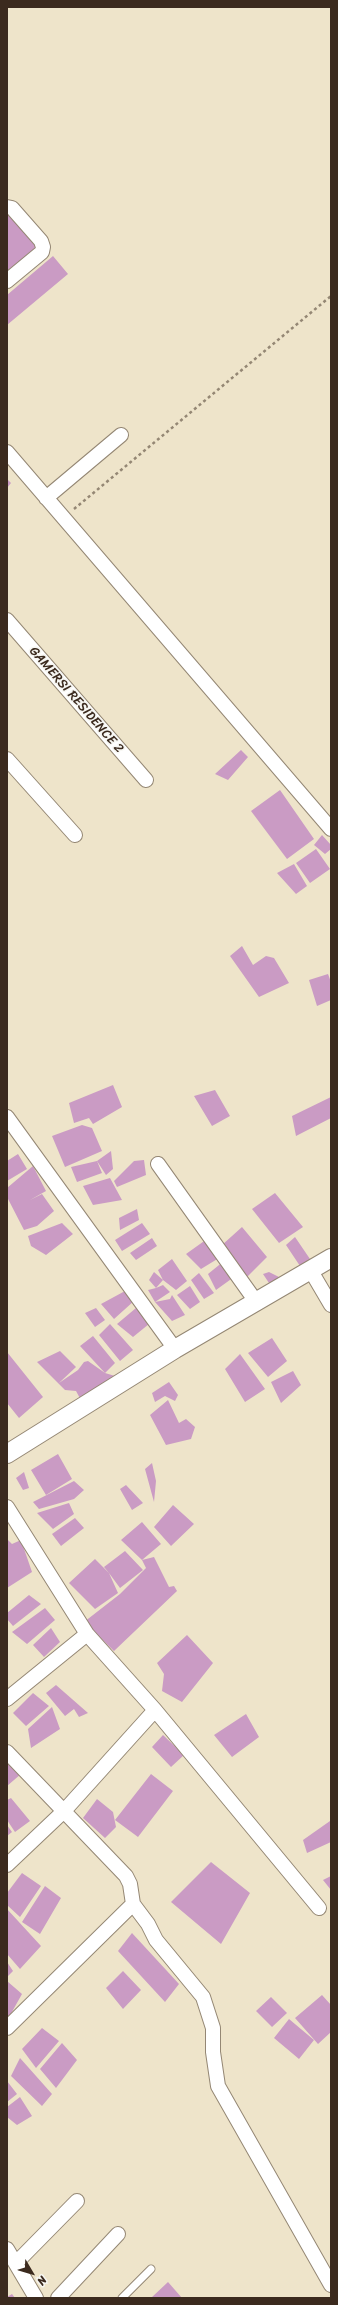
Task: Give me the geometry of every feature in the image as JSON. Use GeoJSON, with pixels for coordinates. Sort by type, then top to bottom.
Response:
{"type":"FeatureCollection","features":[{"type":"Feature","properties":{"kind":"street"},"geometry":{"type":"LineString","coordinates":[[7,207],[12,208],[41,241],[43,247],[42,252],[7,281]]}},
{"type":"Feature","properties":{"kind":"street"},"geometry":{"type":"LineString","coordinates":[[46,498],[121,435]]}},
{"type":"Feature","properties":{"kind":"street"},"geometry":{"type":"LineString","coordinates":[[7,452],[331,829]]}},
{"type":"Feature","properties":{"kind":"street","name":"GAMERSI RESIDENCE 2"},"geometry":{"type":"LineString","coordinates":[[7,620],[146,780]]}},
{"type":"Feature","properties":{"kind":"street"},"geometry":{"type":"LineString","coordinates":[[7,759],[74,835]]}},
{"type":"Feature","properties":{"kind":"street"},"geometry":{"type":"LineString","coordinates":[[7,1117],[175,1349]]}},
{"type":"Feature","properties":{"kind":"street"},"geometry":{"type":"LineString","coordinates":[[158,1164],[257,1303]]}},
{"type":"Feature","properties":{"kind":"street"},"geometry":{"type":"LineString","coordinates":[[7,1454],[175,1349],[257,1303],[331,1258]]}},
{"type":"Feature","properties":{"kind":"street"},"geometry":{"type":"LineString","coordinates":[[310,1271],[331,1305]]}},
{"type":"Feature","properties":{"kind":"street"},"geometry":{"type":"LineString","coordinates":[[7,1507],[87,1634],[155,1710],[319,1908]]}},
{"type":"Feature","properties":{"kind":"street"},"geometry":{"type":"LineString","coordinates":[[7,1699],[87,1634]]}},
{"type":"Feature","properties":{"kind":"street"},"geometry":{"type":"LineString","coordinates":[[7,1865],[64,1811],[155,1710]]}},
{"type":"Feature","properties":{"kind":"street"},"geometry":{"type":"LineString","coordinates":[[7,1752],[126,1876],[130,1884],[133,1904],[148,1924],[156,1940],[203,1998],[213,2028],[213,2052],[218,2086],[331,2285]]}},
{"type":"Feature","properties":{"kind":"street"},"geometry":{"type":"LineString","coordinates":[[7,2028],[133,1904]]}},
{"type":"Feature","properties":{"kind":"street"},"geometry":{"type":"LineString","coordinates":[[16,2264],[76,2201]]}},
{"type":"Feature","properties":{"kind":"street"},"geometry":{"type":"LineString","coordinates":[[58,2298],[118,2234]]}},
{"type":"Feature","properties":{"kind":"street"},"geometry":{"type":"LineString","coordinates":[[7,2249],[36,2298]]}},
{"type":"Feature","properties":{"kind":"lane"},"geometry":{"type":"LineString","coordinates":[[122,2298],[151,2269]]}},
{"type":"Feature","properties":{"kind":"path"},"geometry":{"type":"LineString","coordinates":[[63,518],[331,296]]}},
{"type":"Feature","properties":{"kind":"building"},"geometry":{"type":"Polygon","coordinates":[[[7,212],[40,245],[7,273],[7,212]]]}},
{"type":"Feature","properties":{"kind":"building"},"geometry":{"type":"Polygon","coordinates":[[[53,256],[68,274],[7,325],[7,295],[53,256]]]}},
{"type":"Feature","properties":{"kind":"building"},"geometry":{"type":"Polygon","coordinates":[[[7,479],[11,483],[7,488],[7,479]]]}},
{"type":"Feature","properties":{"kind":"building"},"geometry":{"type":"Polygon","coordinates":[[[241,750],[248,757],[228,780],[215,774],[241,750]]]}},
{"type":"Feature","properties":{"kind":"building"},"geometry":{"type":"Polygon","coordinates":[[[280,790],[314,839],[287,859],[251,811],[280,790]]]}},
{"type":"Feature","properties":{"kind":"building"},"geometry":{"type":"Polygon","coordinates":[[[322,835],[331,845],[331,849],[325,854],[314,845],[322,835]]]}},
{"type":"Feature","properties":{"kind":"building"},"geometry":{"type":"Polygon","coordinates":[[[316,849],[330,869],[310,883],[296,863],[316,849]]]}},
{"type":"Feature","properties":{"kind":"building"},"geometry":{"type":"Polygon","coordinates":[[[294,864],[307,886],[296,894],[277,873],[294,864]]]}},
{"type":"Feature","properties":{"kind":"building"},"geometry":{"type":"Polygon","coordinates":[[[242,946],[253,965],[266,956],[274,958],[289,983],[259,997],[230,956],[242,946]]]}},
{"type":"Feature","properties":{"kind":"building"},"geometry":{"type":"Polygon","coordinates":[[[328,974],[331,982],[331,1000],[317,1006],[309,980],[328,974]]]}},
{"type":"Feature","properties":{"kind":"building"},"geometry":{"type":"Polygon","coordinates":[[[113,1085],[122,1107],[93,1124],[89,1118],[74,1123],[69,1103],[113,1085]]]}},
{"type":"Feature","properties":{"kind":"building"},"geometry":{"type":"Polygon","coordinates":[[[215,1090],[230,1116],[212,1126],[194,1096],[215,1090]]]}},
{"type":"Feature","properties":{"kind":"building"},"geometry":{"type":"Polygon","coordinates":[[[331,1097],[331,1118],[296,1136],[292,1116],[331,1097]]]}},
{"type":"Feature","properties":{"kind":"building"},"geometry":{"type":"Polygon","coordinates":[[[82,1125],[92,1128],[102,1151],[65,1167],[52,1136],[82,1125]]]}},
{"type":"Feature","properties":{"kind":"building"},"geometry":{"type":"Polygon","coordinates":[[[111,1151],[113,1169],[106,1175],[97,1161],[111,1151]]]}},
{"type":"Feature","properties":{"kind":"building"},"geometry":{"type":"Polygon","coordinates":[[[18,1154],[27,1169],[7,1181],[7,1161],[18,1154]]]}},
{"type":"Feature","properties":{"kind":"building"},"geometry":{"type":"Polygon","coordinates":[[[144,1160],[146,1175],[117,1187],[114,1181],[134,1161],[144,1160]]]}},
{"type":"Feature","properties":{"kind":"building"},"geometry":{"type":"Polygon","coordinates":[[[97,1161],[102,1173],[77,1182],[71,1167],[97,1161]]]}},
{"type":"Feature","properties":{"kind":"building"},"geometry":{"type":"Polygon","coordinates":[[[33,1166],[46,1191],[30,1200],[42,1194],[54,1211],[37,1226],[24,1230],[7,1197],[7,1188],[33,1166]]]}},
{"type":"Feature","properties":{"kind":"building"},"geometry":{"type":"Polygon","coordinates":[[[110,1178],[122,1200],[93,1205],[83,1186],[110,1178]]]}},
{"type":"Feature","properties":{"kind":"building"},"geometry":{"type":"Polygon","coordinates":[[[275,1193],[303,1227],[279,1243],[252,1209],[275,1193]]]}},
{"type":"Feature","properties":{"kind":"building"},"geometry":{"type":"Polygon","coordinates":[[[137,1209],[139,1220],[120,1230],[119,1218],[137,1209]]]}},
{"type":"Feature","properties":{"kind":"building"},"geometry":{"type":"Polygon","coordinates":[[[62,1223],[73,1234],[46,1255],[31,1246],[28,1236],[62,1223]]]}},
{"type":"Feature","properties":{"kind":"building"},"geometry":{"type":"Polygon","coordinates":[[[142,1223],[150,1234],[122,1251],[115,1240],[142,1223]]]}},
{"type":"Feature","properties":{"kind":"building"},"geometry":{"type":"Polygon","coordinates":[[[242,1227],[267,1257],[246,1278],[222,1245],[242,1227]]]}},
{"type":"Feature","properties":{"kind":"building"},"geometry":{"type":"Polygon","coordinates":[[[295,1237],[310,1259],[300,1266],[286,1245],[295,1237]]]}},
{"type":"Feature","properties":{"kind":"building"},"geometry":{"type":"Polygon","coordinates":[[[152,1238],[157,1246],[136,1260],[130,1253],[152,1238]]]}},
{"type":"Feature","properties":{"kind":"building"},"geometry":{"type":"Polygon","coordinates":[[[207,1239],[219,1258],[201,1269],[186,1254],[207,1239]]]}},
{"type":"Feature","properties":{"kind":"building"},"geometry":{"type":"Polygon","coordinates":[[[172,1259],[187,1281],[176,1290],[163,1280],[158,1270],[172,1259]]]}},
{"type":"Feature","properties":{"kind":"building"},"geometry":{"type":"Polygon","coordinates":[[[224,1261],[234,1277],[216,1290],[208,1274],[224,1261]]]}},
{"type":"Feature","properties":{"kind":"building"},"geometry":{"type":"Polygon","coordinates":[[[154,1272],[163,1280],[156,1288],[149,1280],[154,1272]]]}},
{"type":"Feature","properties":{"kind":"building"},"geometry":{"type":"Polygon","coordinates":[[[269,1272],[279,1277],[271,1286],[263,1274],[269,1272]]]}},
{"type":"Feature","properties":{"kind":"building"},"geometry":{"type":"Polygon","coordinates":[[[199,1273],[214,1293],[204,1299],[191,1280],[199,1273]]]}},
{"type":"Feature","properties":{"kind":"building"},"geometry":{"type":"Polygon","coordinates":[[[163,1285],[170,1292],[155,1302],[148,1290],[163,1285]]]}},
{"type":"Feature","properties":{"kind":"building"},"geometry":{"type":"Polygon","coordinates":[[[190,1286],[200,1302],[190,1309],[177,1295],[190,1286]]]}},
{"type":"Feature","properties":{"kind":"building"},"geometry":{"type":"Polygon","coordinates":[[[125,1291],[134,1301],[114,1319],[101,1304],[125,1291]]]}},
{"type":"Feature","properties":{"kind":"building"},"geometry":{"type":"Polygon","coordinates":[[[172,1295],[185,1315],[172,1321],[155,1302],[170,1299],[172,1295]]]}},
{"type":"Feature","properties":{"kind":"building"},"geometry":{"type":"Polygon","coordinates":[[[96,1308],[105,1320],[95,1327],[85,1313],[96,1308]]]}},
{"type":"Feature","properties":{"kind":"building"},"geometry":{"type":"Polygon","coordinates":[[[136,1308],[149,1324],[133,1337],[117,1324],[136,1308]]]}},
{"type":"Feature","properties":{"kind":"building"},"geometry":{"type":"Polygon","coordinates":[[[110,1324],[133,1350],[120,1361],[99,1335],[110,1324]]]}},
{"type":"Feature","properties":{"kind":"building"},"geometry":{"type":"Polygon","coordinates":[[[93,1336],[115,1363],[105,1373],[80,1346],[93,1336]]]}},
{"type":"Feature","properties":{"kind":"building"},"geometry":{"type":"Polygon","coordinates":[[[272,1338],[287,1361],[268,1377],[248,1353],[272,1338]]]}},
{"type":"Feature","properties":{"kind":"building"},"geometry":{"type":"Polygon","coordinates":[[[60,1351],[76,1367],[59,1383],[78,1370],[84,1362],[88,1361],[105,1373],[115,1376],[82,1402],[76,1391],[65,1390],[37,1362],[60,1351]]]}},
{"type":"Feature","properties":{"kind":"building"},"geometry":{"type":"Polygon","coordinates":[[[7,1352],[43,1397],[19,1418],[7,1403],[7,1352]]]}},
{"type":"Feature","properties":{"kind":"building"},"geometry":{"type":"Polygon","coordinates":[[[240,1354],[265,1389],[245,1402],[225,1369],[240,1354]]]}},
{"type":"Feature","properties":{"kind":"building"},"geometry":{"type":"Polygon","coordinates":[[[293,1371],[301,1385],[281,1403],[271,1382],[293,1371]]]}},
{"type":"Feature","properties":{"kind":"building"},"geometry":{"type":"Polygon","coordinates":[[[169,1382],[178,1395],[175,1401],[165,1396],[155,1402],[152,1393],[169,1382]]]}},
{"type":"Feature","properties":{"kind":"building"},"geometry":{"type":"Polygon","coordinates":[[[168,1400],[179,1423],[186,1419],[195,1427],[191,1439],[166,1445],[150,1415],[168,1400]]]}},
{"type":"Feature","properties":{"kind":"building"},"geometry":{"type":"Polygon","coordinates":[[[58,1454],[72,1479],[46,1495],[31,1470],[58,1454]]]}},
{"type":"Feature","properties":{"kind":"building"},"geometry":{"type":"Polygon","coordinates":[[[152,1463],[156,1481],[154,1502],[145,1469],[152,1463]]]}},
{"type":"Feature","properties":{"kind":"building"},"geometry":{"type":"Polygon","coordinates":[[[24,1472],[29,1488],[23,1490],[16,1478],[24,1472]]]}},
{"type":"Feature","properties":{"kind":"building"},"geometry":{"type":"Polygon","coordinates":[[[74,1481],[84,1490],[74,1499],[39,1509],[33,1502],[74,1481]]]}},
{"type":"Feature","properties":{"kind":"building"},"geometry":{"type":"Polygon","coordinates":[[[126,1485],[143,1503],[132,1510],[120,1489],[126,1485]]]}},
{"type":"Feature","properties":{"kind":"building"},"geometry":{"type":"Polygon","coordinates":[[[69,1503],[74,1514],[53,1529],[37,1513],[69,1503]]]}},
{"type":"Feature","properties":{"kind":"building"},"geometry":{"type":"Polygon","coordinates":[[[173,1505],[194,1524],[171,1546],[154,1527],[173,1505]]]}},
{"type":"Feature","properties":{"kind":"building"},"geometry":{"type":"Polygon","coordinates":[[[75,1518],[84,1528],[61,1546],[52,1534],[75,1518]]]}},
{"type":"Feature","properties":{"kind":"building"},"geometry":{"type":"Polygon","coordinates":[[[142,1522],[161,1544],[142,1560],[121,1540],[142,1522]]]}},
{"type":"Feature","properties":{"kind":"building"},"geometry":{"type":"Polygon","coordinates":[[[7,1539],[12,1544],[21,1540],[32,1572],[7,1588],[7,1539]]]}},
{"type":"Feature","properties":{"kind":"building"},"geometry":{"type":"Polygon","coordinates":[[[125,1551],[143,1570],[120,1588],[104,1567],[125,1551]]]}},
{"type":"Feature","properties":{"kind":"building"},"geometry":{"type":"Polygon","coordinates":[[[154,1557],[169,1587],[174,1586],[177,1591],[114,1651],[84,1622],[120,1594],[146,1568],[142,1560],[154,1557]]]}},
{"type":"Feature","properties":{"kind":"building"},"geometry":{"type":"Polygon","coordinates":[[[95,1559],[109,1573],[118,1593],[95,1609],[69,1583],[95,1559]]]}},
{"type":"Feature","properties":{"kind":"building"},"geometry":{"type":"Polygon","coordinates":[[[29,1595],[41,1604],[13,1626],[7,1619],[7,1613],[29,1595]]]}},
{"type":"Feature","properties":{"kind":"building"},"geometry":{"type":"Polygon","coordinates":[[[45,1608],[55,1620],[27,1644],[12,1632],[45,1608]]]}},
{"type":"Feature","properties":{"kind":"building"},"geometry":{"type":"Polygon","coordinates":[[[51,1628],[60,1642],[44,1657],[33,1645],[51,1628]]]}},
{"type":"Feature","properties":{"kind":"building"},"geometry":{"type":"Polygon","coordinates":[[[187,1635],[213,1663],[182,1702],[162,1691],[164,1674],[157,1663],[187,1635]]]}},
{"type":"Feature","properties":{"kind":"building"},"geometry":{"type":"Polygon","coordinates":[[[56,1685],[88,1713],[79,1717],[74,1709],[65,1716],[46,1693],[56,1685]]]}},
{"type":"Feature","properties":{"kind":"building"},"geometry":{"type":"Polygon","coordinates":[[[33,1693],[49,1706],[26,1726],[13,1713],[33,1693]]]}},
{"type":"Feature","properties":{"kind":"building"},"geometry":{"type":"Polygon","coordinates":[[[52,1707],[60,1729],[31,1748],[28,1729],[52,1707]]]}},
{"type":"Feature","properties":{"kind":"building"},"geometry":{"type":"Polygon","coordinates":[[[246,1714],[259,1737],[232,1757],[214,1735],[246,1714]]]}},
{"type":"Feature","properties":{"kind":"building"},"geometry":{"type":"Polygon","coordinates":[[[163,1735],[184,1755],[171,1767],[152,1747],[163,1735]]]}},
{"type":"Feature","properties":{"kind":"building"},"geometry":{"type":"Polygon","coordinates":[[[7,1759],[21,1774],[7,1786],[7,1759]]]}},
{"type":"Feature","properties":{"kind":"building"},"geometry":{"type":"Polygon","coordinates":[[[151,1774],[173,1791],[138,1837],[115,1820],[151,1774]]]}},
{"type":"Feature","properties":{"kind":"building"},"geometry":{"type":"Polygon","coordinates":[[[11,1798],[30,1821],[15,1832],[7,1820],[7,1800],[11,1798]]]}},
{"type":"Feature","properties":{"kind":"building"},"geometry":{"type":"Polygon","coordinates":[[[97,1799],[113,1812],[116,1827],[105,1838],[83,1818],[97,1799]]]}},
{"type":"Feature","properties":{"kind":"building"},"geometry":{"type":"Polygon","coordinates":[[[330,1821],[331,1842],[307,1853],[303,1840],[330,1821]]]}},
{"type":"Feature","properties":{"kind":"building"},"geometry":{"type":"Polygon","coordinates":[[[7,1825],[12,1832],[7,1836],[7,1825]]]}},
{"type":"Feature","properties":{"kind":"building"},"geometry":{"type":"Polygon","coordinates":[[[211,1862],[250,1893],[221,1944],[171,1902],[211,1862]]]}},
{"type":"Feature","properties":{"kind":"building"},"geometry":{"type":"Polygon","coordinates":[[[22,1873],[41,1886],[20,1917],[7,1905],[7,1893],[22,1873]]]}},
{"type":"Feature","properties":{"kind":"building"},"geometry":{"type":"Polygon","coordinates":[[[331,1876],[331,1890],[323,1880],[331,1876]]]}},
{"type":"Feature","properties":{"kind":"building"},"geometry":{"type":"Polygon","coordinates":[[[45,1886],[61,1898],[40,1934],[22,1922],[45,1886]]]}},
{"type":"Feature","properties":{"kind":"building"},"geometry":{"type":"Polygon","coordinates":[[[7,1909],[41,1946],[20,1969],[7,1954],[7,1909]]]}},
{"type":"Feature","properties":{"kind":"building"},"geometry":{"type":"Polygon","coordinates":[[[132,1933],[179,1984],[165,2002],[118,1951],[132,1933]]]}},
{"type":"Feature","properties":{"kind":"building"},"geometry":{"type":"Polygon","coordinates":[[[7,1962],[13,1971],[7,1977],[7,1962]]]}},
{"type":"Feature","properties":{"kind":"building"},"geometry":{"type":"Polygon","coordinates":[[[123,1971],[141,1990],[123,2009],[106,1988],[123,1971]]]}},
{"type":"Feature","properties":{"kind":"building"},"geometry":{"type":"Polygon","coordinates":[[[7,1981],[22,1994],[8,2019],[7,2017],[7,1981]]]}},
{"type":"Feature","properties":{"kind":"building"},"geometry":{"type":"Polygon","coordinates":[[[322,1995],[331,2005],[331,2032],[318,2044],[295,2018],[322,1995]]]}},
{"type":"Feature","properties":{"kind":"building"},"geometry":{"type":"Polygon","coordinates":[[[271,1997],[287,2013],[272,2027],[256,2011],[271,1997]]]}},
{"type":"Feature","properties":{"kind":"building"},"geometry":{"type":"Polygon","coordinates":[[[289,2019],[314,2040],[299,2059],[274,2038],[289,2019]]]}},
{"type":"Feature","properties":{"kind":"building"},"geometry":{"type":"Polygon","coordinates":[[[42,2028],[59,2041],[36,2068],[22,2049],[42,2028]]]}},
{"type":"Feature","properties":{"kind":"building"},"geometry":{"type":"Polygon","coordinates":[[[62,2043],[77,2060],[56,2088],[40,2069],[62,2043]]]}},
{"type":"Feature","properties":{"kind":"building"},"geometry":{"type":"Polygon","coordinates":[[[20,2058],[52,2094],[42,2106],[11,2076],[20,2058]]]}},
{"type":"Feature","properties":{"kind":"building"},"geometry":{"type":"Polygon","coordinates":[[[7,2081],[17,2094],[7,2102],[7,2081]]]}},
{"type":"Feature","properties":{"kind":"building"},"geometry":{"type":"Polygon","coordinates":[[[20,2097],[32,2116],[17,2125],[7,2117],[7,2107],[20,2097]]]}},
{"type":"Feature","properties":{"kind":"building"},"geometry":{"type":"Polygon","coordinates":[[[168,2282],[182,2298],[151,2298],[168,2282]]]}},
{"type":"Feature","properties":{"kind":"building"},"geometry":{"type":"Polygon","coordinates":[[[12,2294],[15,2298],[7,2298],[7,2297],[12,2294]]]}}]}
